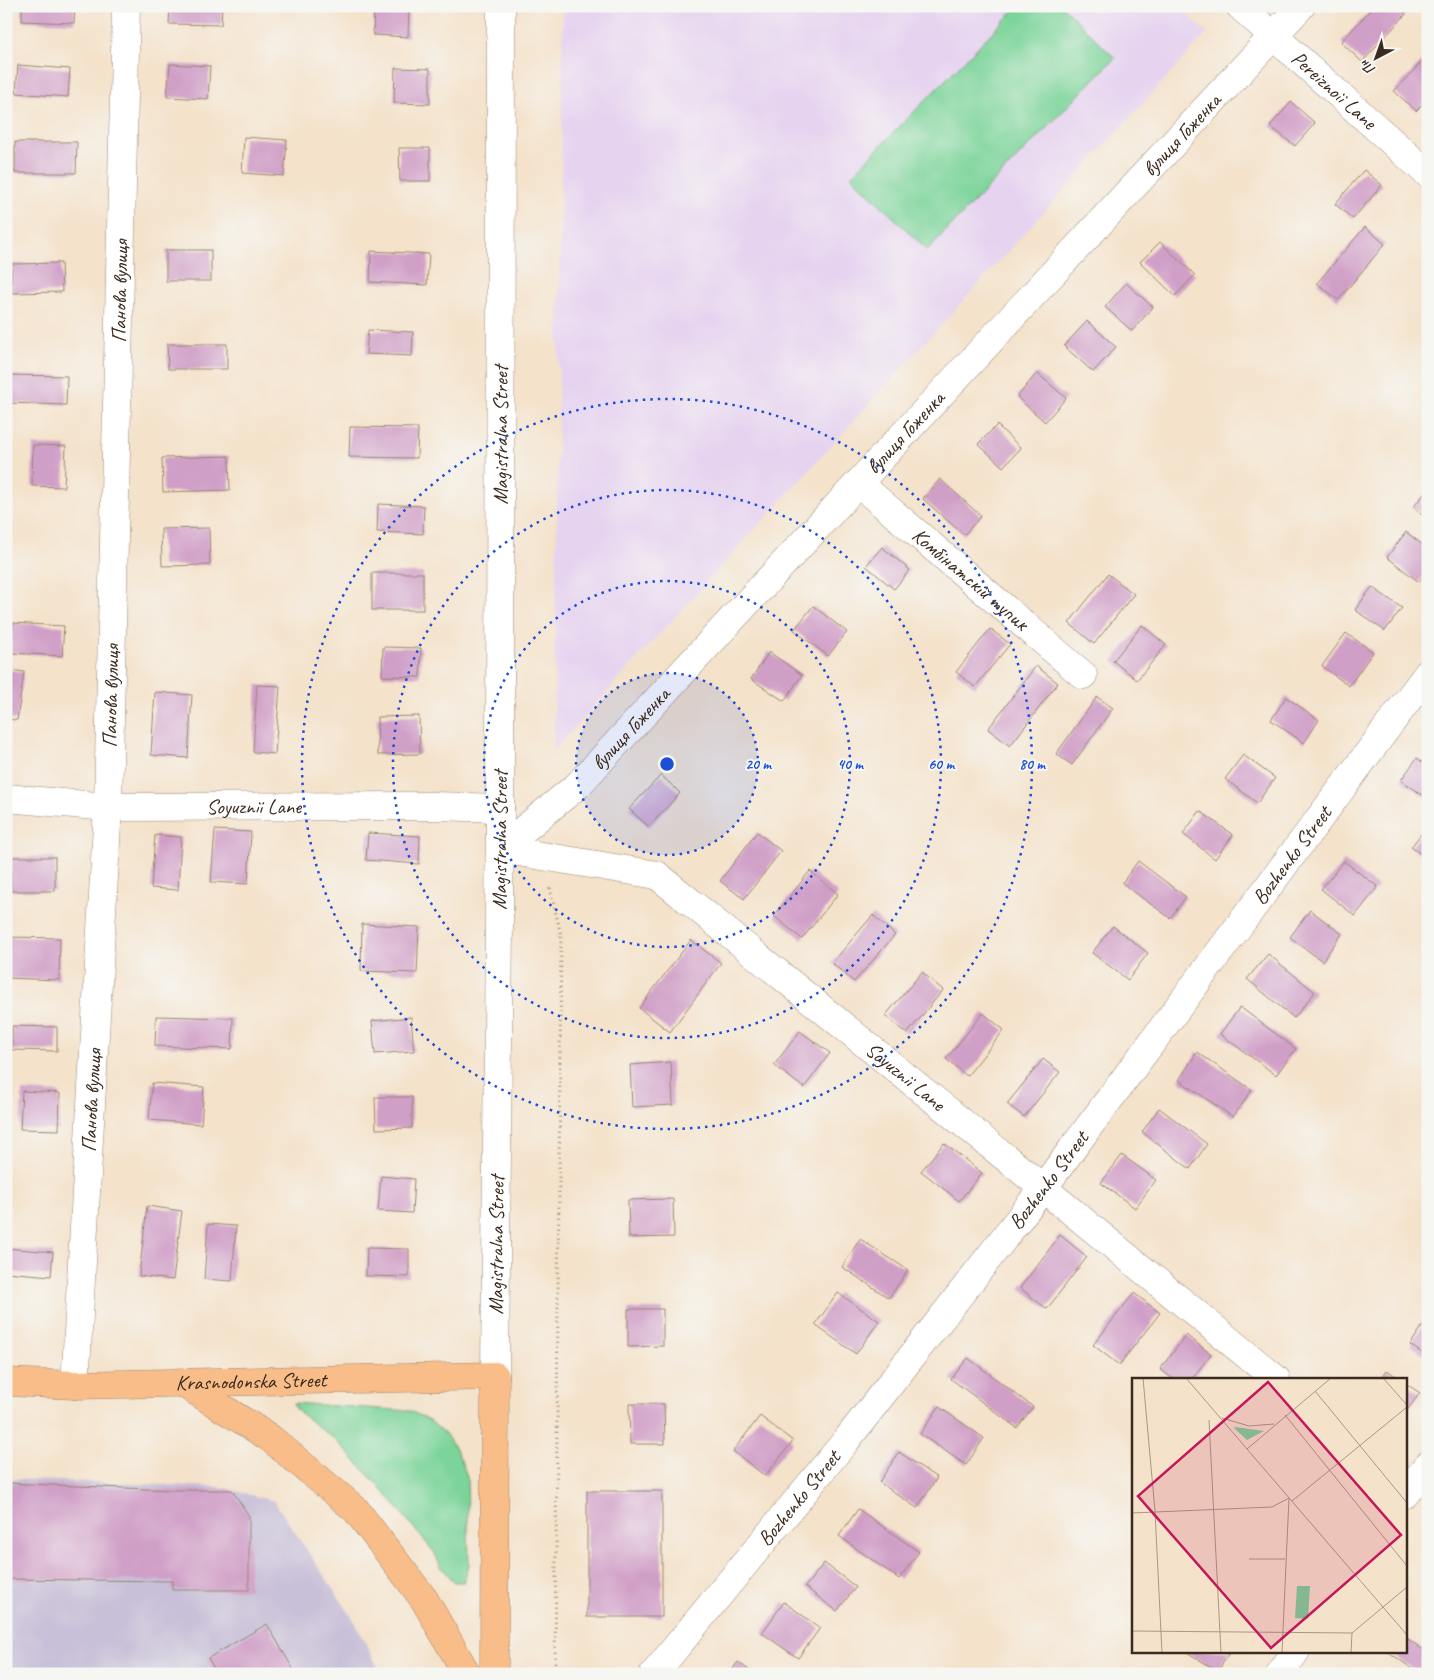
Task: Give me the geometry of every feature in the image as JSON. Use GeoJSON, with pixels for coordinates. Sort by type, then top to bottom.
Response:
{"type":"FeatureCollection","features":[{"type":"Feature","properties":{"kind":"main road","name":"Krasnodonska Street"},"geometry":{"type":"LineString","coordinates":[[6,1382],[75,1385],[495,1376]]}},
{"type":"Feature","properties":{"kind":"main road","name":"Magistralna Street"},"geometry":{"type":"LineString","coordinates":[[494,1674],[495,1376]]}},
{"type":"Feature","properties":{"kind":"main road"},"geometry":{"type":"LineString","coordinates":[[181,1382],[270,1438],[356,1510],[424,1599],[467,1674]]}},
{"type":"Feature","properties":{"kind":"street","name":"Панова вулиця"},"geometry":{"type":"LineString","coordinates":[[75,1385],[108,807],[126,6]]}},
{"type":"Feature","properties":{"kind":"street","name":"Magistralna Street"},"geometry":{"type":"LineString","coordinates":[[495,1376],[500,848],[501,6]]}},
{"type":"Feature","properties":{"kind":"street","name":"Pereiznoii Lane"},"geometry":{"type":"LineString","coordinates":[[1240,6],[1428,174]]}},
{"type":"Feature","properties":{"kind":"street","name":"вулиця Гоженка"},"geometry":{"type":"LineString","coordinates":[[500,848],[578,784],[1301,6]]}},
{"type":"Feature","properties":{"kind":"street","name":"Комбінатскій тупик"},"geometry":{"type":"LineString","coordinates":[[858,483],[1083,675]]}},
{"type":"Feature","properties":{"kind":"street","name":"Bozhenko Street"},"geometry":{"type":"LineString","coordinates":[[654,1674],[845,1442],[1044,1188],[1428,673]]}},
{"type":"Feature","properties":{"kind":"street","name":"Soyuznii Lane"},"geometry":{"type":"LineString","coordinates":[[6,798],[108,807],[435,806],[500,808]]}},
{"type":"Feature","properties":{"kind":"street","name":"Soyuznii Lane"},"geometry":{"type":"LineString","coordinates":[[500,848],[657,875],[1044,1188],[1275,1378]]}},
{"type":"Feature","properties":{"kind":"street"},"geometry":{"type":"LineString","coordinates":[[1412,1492],[1428,1464]]}},
{"type":"Feature","properties":{"kind":"street"},"geometry":{"type":"LineString","coordinates":[[1280,1674],[1295,1652]]}},
{"type":"Feature","properties":{"kind":"path"},"geometry":{"type":"LineString","coordinates":[[543,855],[561,935],[555,1674]]}},
{"type":"Feature","properties":{"kind":"shaded area"},"geometry":{"type":"Polygon","coordinates":[[[563,6],[1178,6],[1207,33],[554,750],[563,6]]]}},
{"type":"Feature","properties":{"kind":"shaded area"},"geometry":{"type":"Polygon","coordinates":[[[6,1479],[221,1487],[274,1501],[354,1620],[381,1674],[6,1674],[6,1479]]]}},
{"type":"Feature","properties":{"kind":"green space"},"geometry":{"type":"Polygon","coordinates":[[[1018,6],[1062,6],[1115,58],[927,250],[851,176],[1018,6]]]}},
{"type":"Feature","properties":{"kind":"green space"},"geometry":{"type":"Polygon","coordinates":[[[293,1403],[410,1411],[429,1420],[446,1435],[458,1453],[467,1476],[469,1565],[464,1582],[454,1582],[440,1565],[434,1552],[385,1493],[339,1443],[295,1409],[293,1403]]]}},
{"type":"Feature","properties":{"kind":"building"},"geometry":{"type":"Polygon","coordinates":[[[22,6],[75,6],[74,23],[22,21],[22,6]]]}},
{"type":"Feature","properties":{"kind":"building"},"geometry":{"type":"Polygon","coordinates":[[[170,6],[222,6],[221,25],[169,24],[170,6]]]}},
{"type":"Feature","properties":{"kind":"building"},"geometry":{"type":"Polygon","coordinates":[[[374,6],[409,6],[408,37],[373,35],[374,6]]]}},
{"type":"Feature","properties":{"kind":"building"},"geometry":{"type":"Polygon","coordinates":[[[1374,6],[1398,6],[1406,14],[1362,62],[1341,42],[1374,6]]]}},
{"type":"Feature","properties":{"kind":"building"},"geometry":{"type":"Polygon","coordinates":[[[1428,55],[1428,98],[1416,111],[1394,91],[1428,55]]]}},
{"type":"Feature","properties":{"kind":"building"},"geometry":{"type":"Polygon","coordinates":[[[170,64],[210,66],[208,99],[167,97],[170,64]]]}},
{"type":"Feature","properties":{"kind":"building"},"geometry":{"type":"Polygon","coordinates":[[[18,65],[70,69],[68,97],[16,93],[18,65]]]}},
{"type":"Feature","properties":{"kind":"building"},"geometry":{"type":"Polygon","coordinates":[[[395,68],[430,69],[430,104],[394,103],[395,68]]]}},
{"type":"Feature","properties":{"kind":"building"},"geometry":{"type":"Polygon","coordinates":[[[1291,102],[1315,123],[1295,146],[1270,126],[1291,102]]]}},
{"type":"Feature","properties":{"kind":"building"},"geometry":{"type":"Polygon","coordinates":[[[244,137],[287,140],[284,176],[242,173],[244,137]]]}},
{"type":"Feature","properties":{"kind":"building"},"geometry":{"type":"Polygon","coordinates":[[[15,142],[77,142],[76,173],[15,173],[15,142]]]}},
{"type":"Feature","properties":{"kind":"building"},"geometry":{"type":"Polygon","coordinates":[[[399,148],[430,148],[430,181],[400,181],[399,148]]]}},
{"type":"Feature","properties":{"kind":"building"},"geometry":{"type":"Polygon","coordinates":[[[1364,170],[1382,185],[1353,219],[1335,204],[1364,170]]]}},
{"type":"Feature","properties":{"kind":"building"},"geometry":{"type":"Polygon","coordinates":[[[1365,227],[1385,244],[1338,300],[1317,283],[1365,227]]]}},
{"type":"Feature","properties":{"kind":"building"},"geometry":{"type":"Polygon","coordinates":[[[1160,242],[1195,275],[1175,296],[1140,262],[1160,242]]]}},
{"type":"Feature","properties":{"kind":"building"},"geometry":{"type":"Polygon","coordinates":[[[166,250],[211,250],[211,281],[166,281],[166,250]]]}},
{"type":"Feature","properties":{"kind":"building"},"geometry":{"type":"Polygon","coordinates":[[[371,251],[429,254],[427,285],[370,282],[371,251]]]}},
{"type":"Feature","properties":{"kind":"building"},"geometry":{"type":"Polygon","coordinates":[[[61,263],[62,292],[12,293],[11,264],[61,263]]]}},
{"type":"Feature","properties":{"kind":"building"},"geometry":{"type":"Polygon","coordinates":[[[1126,283],[1153,307],[1132,331],[1105,307],[1126,283]]]}},
{"type":"Feature","properties":{"kind":"building"},"geometry":{"type":"Polygon","coordinates":[[[1087,321],[1116,347],[1093,372],[1064,346],[1087,321]]]}},
{"type":"Feature","properties":{"kind":"building"},"geometry":{"type":"Polygon","coordinates":[[[368,330],[413,332],[412,356],[366,354],[368,330]]]}},
{"type":"Feature","properties":{"kind":"building"},"geometry":{"type":"Polygon","coordinates":[[[167,344],[227,344],[227,369],[168,369],[167,344]]]}},
{"type":"Feature","properties":{"kind":"building"},"geometry":{"type":"Polygon","coordinates":[[[1037,373],[1066,398],[1045,422],[1017,397],[1037,373]]]}},
{"type":"Feature","properties":{"kind":"building"},"geometry":{"type":"Polygon","coordinates":[[[6,375],[67,376],[66,405],[6,403],[6,375]]]}},
{"type":"Feature","properties":{"kind":"building"},"geometry":{"type":"Polygon","coordinates":[[[997,425],[1021,448],[1003,467],[978,444],[997,425]]]}},
{"type":"Feature","properties":{"kind":"building"},"geometry":{"type":"Polygon","coordinates":[[[350,427],[418,428],[417,458],[349,457],[350,427]]]}},
{"type":"Feature","properties":{"kind":"building"},"geometry":{"type":"Polygon","coordinates":[[[33,445],[66,446],[64,487],[32,486],[33,445]]]}},
{"type":"Feature","properties":{"kind":"building"},"geometry":{"type":"Polygon","coordinates":[[[229,456],[230,490],[163,492],[162,458],[229,456]]]}},
{"type":"Feature","properties":{"kind":"building"},"geometry":{"type":"Polygon","coordinates":[[[940,479],[981,516],[964,535],[923,499],[940,479]]]}},
{"type":"Feature","properties":{"kind":"building"},"geometry":{"type":"Polygon","coordinates":[[[1428,490],[1428,520],[1413,507],[1428,490]]]}},
{"type":"Feature","properties":{"kind":"building"},"geometry":{"type":"Polygon","coordinates":[[[378,504],[424,506],[423,534],[377,532],[378,504]]]}},
{"type":"Feature","properties":{"kind":"building"},"geometry":{"type":"Polygon","coordinates":[[[209,528],[210,565],[162,566],[161,529],[209,528]]]}},
{"type":"Feature","properties":{"kind":"building"},"geometry":{"type":"Polygon","coordinates":[[[1406,532],[1428,549],[1428,570],[1419,582],[1387,557],[1406,532]]]}},
{"type":"Feature","properties":{"kind":"building"},"geometry":{"type":"Polygon","coordinates":[[[882,547],[910,570],[894,589],[866,566],[882,547]]]}},
{"type":"Feature","properties":{"kind":"building"},"geometry":{"type":"Polygon","coordinates":[[[372,573],[423,573],[423,610],[372,610],[372,573]]]}},
{"type":"Feature","properties":{"kind":"building"},"geometry":{"type":"Polygon","coordinates":[[[1108,574],[1134,594],[1094,644],[1069,623],[1108,574]]]}},
{"type":"Feature","properties":{"kind":"building"},"geometry":{"type":"Polygon","coordinates":[[[1372,587],[1402,608],[1385,631],[1355,610],[1372,587]]]}},
{"type":"Feature","properties":{"kind":"building"},"geometry":{"type":"Polygon","coordinates":[[[813,606],[847,632],[828,656],[794,630],[813,606]]]}},
{"type":"Feature","properties":{"kind":"building"},"geometry":{"type":"Polygon","coordinates":[[[13,623],[64,626],[62,656],[11,653],[13,623]]]}},
{"type":"Feature","properties":{"kind":"building"},"geometry":{"type":"Polygon","coordinates":[[[1142,625],[1166,645],[1137,680],[1113,661],[1142,625]]]}},
{"type":"Feature","properties":{"kind":"building"},"geometry":{"type":"Polygon","coordinates":[[[990,629],[1010,644],[975,687],[956,672],[990,629]]]}},
{"type":"Feature","properties":{"kind":"building"},"geometry":{"type":"Polygon","coordinates":[[[1346,633],[1373,652],[1349,686],[1322,666],[1346,633]]]}},
{"type":"Feature","properties":{"kind":"building"},"geometry":{"type":"Polygon","coordinates":[[[383,647],[421,648],[420,677],[382,676],[383,647]]]}},
{"type":"Feature","properties":{"kind":"building"},"geometry":{"type":"Polygon","coordinates":[[[769,652],[802,675],[784,701],[751,679],[769,652]]]}},
{"type":"Feature","properties":{"kind":"building"},"geometry":{"type":"Polygon","coordinates":[[[1036,666],[1058,683],[1010,746],[988,729],[1036,666]]]}},
{"type":"Feature","properties":{"kind":"building"},"geometry":{"type":"Polygon","coordinates":[[[6,669],[24,672],[17,720],[6,719],[6,669]]]}},
{"type":"Feature","properties":{"kind":"building"},"geometry":{"type":"Polygon","coordinates":[[[257,685],[280,686],[275,754],[253,752],[257,685]]]}},
{"type":"Feature","properties":{"kind":"building"},"geometry":{"type":"Polygon","coordinates":[[[155,692],[192,695],[188,758],[151,755],[155,692]]]}},
{"type":"Feature","properties":{"kind":"building"},"geometry":{"type":"Polygon","coordinates":[[[1097,697],[1113,708],[1072,765],[1056,754],[1097,697]]]}},
{"type":"Feature","properties":{"kind":"building"},"geometry":{"type":"Polygon","coordinates":[[[1286,697],[1319,720],[1304,743],[1271,720],[1286,697]]]}},
{"type":"Feature","properties":{"kind":"building"},"geometry":{"type":"Polygon","coordinates":[[[419,716],[420,754],[378,755],[377,717],[419,716]]]}},
{"type":"Feature","properties":{"kind":"building"},"geometry":{"type":"Polygon","coordinates":[[[1243,755],[1275,778],[1257,803],[1225,779],[1243,755]]]}},
{"type":"Feature","properties":{"kind":"building"},"geometry":{"type":"Polygon","coordinates":[[[1417,758],[1428,766],[1428,799],[1401,780],[1417,758]]]}},
{"type":"Feature","properties":{"kind":"building"},"geometry":{"type":"Polygon","coordinates":[[[661,775],[680,793],[649,827],[629,809],[661,775]]]}},
{"type":"Feature","properties":{"kind":"building"},"geometry":{"type":"Polygon","coordinates":[[[1200,811],[1233,835],[1215,859],[1183,834],[1200,811]]]}},
{"type":"Feature","properties":{"kind":"building"},"geometry":{"type":"Polygon","coordinates":[[[1428,825],[1428,859],[1411,847],[1428,825]]]}},
{"type":"Feature","properties":{"kind":"building"},"geometry":{"type":"Polygon","coordinates":[[[215,830],[251,832],[248,884],[211,882],[215,830]]]}},
{"type":"Feature","properties":{"kind":"building"},"geometry":{"type":"Polygon","coordinates":[[[757,832],[781,851],[744,899],[720,881],[757,832]]]}},
{"type":"Feature","properties":{"kind":"building"},"geometry":{"type":"Polygon","coordinates":[[[368,833],[420,836],[419,864],[366,860],[368,833]]]}},
{"type":"Feature","properties":{"kind":"building"},"geometry":{"type":"Polygon","coordinates":[[[155,835],[181,837],[178,890],[151,888],[155,835]]]}},
{"type":"Feature","properties":{"kind":"building"},"geometry":{"type":"Polygon","coordinates":[[[11,857],[55,857],[55,891],[11,891],[11,857]]]}},
{"type":"Feature","properties":{"kind":"building"},"geometry":{"type":"Polygon","coordinates":[[[1138,861],[1186,897],[1170,918],[1122,883],[1138,861]]]}},
{"type":"Feature","properties":{"kind":"building"},"geometry":{"type":"Polygon","coordinates":[[[1344,861],[1378,887],[1355,916],[1321,889],[1344,861]]]}},
{"type":"Feature","properties":{"kind":"building"},"geometry":{"type":"Polygon","coordinates":[[[810,871],[838,894],[802,939],[774,916],[810,871]]]}},
{"type":"Feature","properties":{"kind":"building"},"geometry":{"type":"Polygon","coordinates":[[[1310,910],[1342,934],[1322,961],[1290,937],[1310,910]]]}},
{"type":"Feature","properties":{"kind":"building"},"geometry":{"type":"Polygon","coordinates":[[[873,915],[895,935],[854,982],[832,963],[873,915]]]}},
{"type":"Feature","properties":{"kind":"building"},"geometry":{"type":"Polygon","coordinates":[[[362,924],[419,927],[417,973],[361,971],[362,924]]]}},
{"type":"Feature","properties":{"kind":"building"},"geometry":{"type":"Polygon","coordinates":[[[1113,926],[1148,953],[1128,980],[1092,953],[1113,926]]]}},
{"type":"Feature","properties":{"kind":"building"},"geometry":{"type":"Polygon","coordinates":[[[6,937],[60,938],[59,980],[6,978],[6,937]]]}},
{"type":"Feature","properties":{"kind":"building"},"geometry":{"type":"Polygon","coordinates":[[[691,940],[721,963],[670,1032],[639,1008],[691,940]]]}},
{"type":"Feature","properties":{"kind":"building"},"geometry":{"type":"Polygon","coordinates":[[[1268,954],[1315,992],[1294,1018],[1247,979],[1268,954]]]}},
{"type":"Feature","properties":{"kind":"building"},"geometry":{"type":"Polygon","coordinates":[[[922,972],[943,990],[907,1034],[885,1016],[922,972]]]}},
{"type":"Feature","properties":{"kind":"building"},"geometry":{"type":"Polygon","coordinates":[[[1240,1007],[1296,1049],[1276,1075],[1220,1034],[1240,1007]]]}},
{"type":"Feature","properties":{"kind":"building"},"geometry":{"type":"Polygon","coordinates":[[[983,1013],[1004,1030],[967,1076],[946,1059],[983,1013]]]}},
{"type":"Feature","properties":{"kind":"building"},"geometry":{"type":"Polygon","coordinates":[[[156,1016],[233,1018],[232,1049],[155,1046],[156,1016]]]}},
{"type":"Feature","properties":{"kind":"building"},"geometry":{"type":"Polygon","coordinates":[[[411,1017],[414,1051],[375,1054],[372,1021],[411,1017]]]}},
{"type":"Feature","properties":{"kind":"building"},"geometry":{"type":"Polygon","coordinates":[[[12,1026],[57,1027],[57,1051],[12,1050],[12,1026]]]}},
{"type":"Feature","properties":{"kind":"building"},"geometry":{"type":"Polygon","coordinates":[[[800,1031],[830,1053],[804,1088],[774,1065],[800,1031]]]}},
{"type":"Feature","properties":{"kind":"building"},"geometry":{"type":"Polygon","coordinates":[[[1197,1052],[1252,1090],[1233,1117],[1179,1080],[1197,1052]]]}},
{"type":"Feature","properties":{"kind":"building"},"geometry":{"type":"Polygon","coordinates":[[[1043,1059],[1060,1072],[1024,1117],[1007,1104],[1043,1059]]]}},
{"type":"Feature","properties":{"kind":"building"},"geometry":{"type":"Polygon","coordinates":[[[671,1062],[673,1105],[632,1107],[630,1065],[671,1062]]]}},
{"type":"Feature","properties":{"kind":"building"},"geometry":{"type":"Polygon","coordinates":[[[152,1083],[204,1087],[201,1124],[149,1120],[152,1083]]]}},
{"type":"Feature","properties":{"kind":"building"},"geometry":{"type":"Polygon","coordinates":[[[22,1091],[60,1093],[59,1130],[20,1129],[22,1091]]]}},
{"type":"Feature","properties":{"kind":"building"},"geometry":{"type":"Polygon","coordinates":[[[375,1097],[412,1097],[412,1128],[376,1129],[375,1097]]]}},
{"type":"Feature","properties":{"kind":"building"},"geometry":{"type":"Polygon","coordinates":[[[1159,1108],[1207,1144],[1190,1169],[1142,1132],[1159,1108]]]}},
{"type":"Feature","properties":{"kind":"building"},"geometry":{"type":"Polygon","coordinates":[[[944,1143],[982,1173],[959,1201],[921,1171],[944,1143]]]}},
{"type":"Feature","properties":{"kind":"building"},"geometry":{"type":"Polygon","coordinates":[[[1122,1155],[1156,1180],[1135,1208],[1101,1183],[1122,1155]]]}},
{"type":"Feature","properties":{"kind":"building"},"geometry":{"type":"Polygon","coordinates":[[[381,1176],[414,1179],[412,1213],[378,1211],[381,1176]]]}},
{"type":"Feature","properties":{"kind":"building"},"geometry":{"type":"Polygon","coordinates":[[[673,1199],[674,1237],[629,1238],[628,1200],[673,1199]]]}},
{"type":"Feature","properties":{"kind":"building"},"geometry":{"type":"Polygon","coordinates":[[[147,1206],[182,1211],[173,1280],[139,1276],[147,1206]]]}},
{"type":"Feature","properties":{"kind":"building"},"geometry":{"type":"Polygon","coordinates":[[[208,1224],[236,1226],[232,1281],[204,1279],[208,1224]]]}},
{"type":"Feature","properties":{"kind":"building"},"geometry":{"type":"Polygon","coordinates":[[[1060,1235],[1087,1257],[1047,1309],[1020,1288],[1060,1235]]]}},
{"type":"Feature","properties":{"kind":"building"},"geometry":{"type":"Polygon","coordinates":[[[860,1239],[908,1270],[889,1298],[842,1267],[860,1239]]]}},
{"type":"Feature","properties":{"kind":"building"},"geometry":{"type":"Polygon","coordinates":[[[6,1248],[53,1252],[51,1276],[6,1272],[6,1248]]]}},
{"type":"Feature","properties":{"kind":"building"},"geometry":{"type":"Polygon","coordinates":[[[367,1248],[409,1249],[409,1277],[366,1276],[367,1248]]]}},
{"type":"Feature","properties":{"kind":"building"},"geometry":{"type":"Polygon","coordinates":[[[838,1293],[879,1321],[856,1354],[815,1325],[838,1293]]]}},
{"type":"Feature","properties":{"kind":"building"},"geometry":{"type":"Polygon","coordinates":[[[1134,1293],[1160,1313],[1119,1365],[1093,1345],[1134,1293]]]}},
{"type":"Feature","properties":{"kind":"building"},"geometry":{"type":"Polygon","coordinates":[[[628,1309],[663,1309],[663,1346],[628,1347],[628,1309]]]}},
{"type":"Feature","properties":{"kind":"building"},"geometry":{"type":"Polygon","coordinates":[[[1428,1318],[1428,1357],[1410,1345],[1428,1318]]]}},
{"type":"Feature","properties":{"kind":"building"},"geometry":{"type":"Polygon","coordinates":[[[1186,1335],[1211,1354],[1193,1378],[1172,1378],[1160,1369],[1186,1335]]]}},
{"type":"Feature","properties":{"kind":"building"},"geometry":{"type":"Polygon","coordinates":[[[968,1358],[1033,1407],[1017,1428],[951,1379],[968,1358]]]}},
{"type":"Feature","properties":{"kind":"building"},"geometry":{"type":"Polygon","coordinates":[[[1387,1370],[1399,1378],[1382,1378],[1387,1370]]]}},
{"type":"Feature","properties":{"kind":"building"},"geometry":{"type":"Polygon","coordinates":[[[1406,1384],[1420,1393],[1406,1412],[1406,1384]]]}},
{"type":"Feature","properties":{"kind":"building"},"geometry":{"type":"Polygon","coordinates":[[[629,1404],[664,1404],[665,1444],[630,1444],[629,1404]]]}},
{"type":"Feature","properties":{"kind":"building"},"geometry":{"type":"Polygon","coordinates":[[[939,1407],[984,1438],[966,1465],[920,1434],[939,1407]]]}},
{"type":"Feature","properties":{"kind":"building"},"geometry":{"type":"Polygon","coordinates":[[[760,1416],[793,1441],[765,1476],[733,1451],[760,1416]]]}},
{"type":"Feature","properties":{"kind":"building"},"geometry":{"type":"Polygon","coordinates":[[[899,1452],[937,1478],[917,1508],[879,1482],[899,1452]]]}},
{"type":"Feature","properties":{"kind":"building"},"geometry":{"type":"Polygon","coordinates":[[[6,1483],[172,1490],[232,1490],[249,1516],[249,1590],[172,1590],[172,1581],[6,1579],[6,1483]]]}},
{"type":"Feature","properties":{"kind":"building"},"geometry":{"type":"Polygon","coordinates":[[[587,1491],[662,1491],[662,1617],[587,1617],[587,1491]]]}},
{"type":"Feature","properties":{"kind":"building"},"geometry":{"type":"Polygon","coordinates":[[[858,1509],[919,1552],[899,1579],[839,1536],[858,1509]]]}},
{"type":"Feature","properties":{"kind":"building"},"geometry":{"type":"Polygon","coordinates":[[[824,1563],[856,1587],[837,1611],[805,1587],[824,1563]]]}},
{"type":"Feature","properties":{"kind":"building"},"geometry":{"type":"Polygon","coordinates":[[[784,1602],[820,1628],[798,1658],[762,1633],[784,1602]]]}},
{"type":"Feature","properties":{"kind":"building"},"geometry":{"type":"Polygon","coordinates":[[[267,1624],[296,1674],[217,1674],[208,1658],[267,1624]]]}},
{"type":"Feature","properties":{"kind":"building"},"geometry":{"type":"Polygon","coordinates":[[[1406,1638],[1428,1653],[1428,1663],[1420,1674],[1388,1652],[1406,1652],[1406,1638]]]}},
{"type":"Feature","properties":{"kind":"building"},"geometry":{"type":"Polygon","coordinates":[[[1187,1652],[1229,1652],[1218,1671],[1187,1652]]]}},
{"type":"Feature","properties":{"kind":"building"},"geometry":{"type":"Polygon","coordinates":[[[738,1662],[754,1674],[729,1674],[738,1662]]]}}]}
